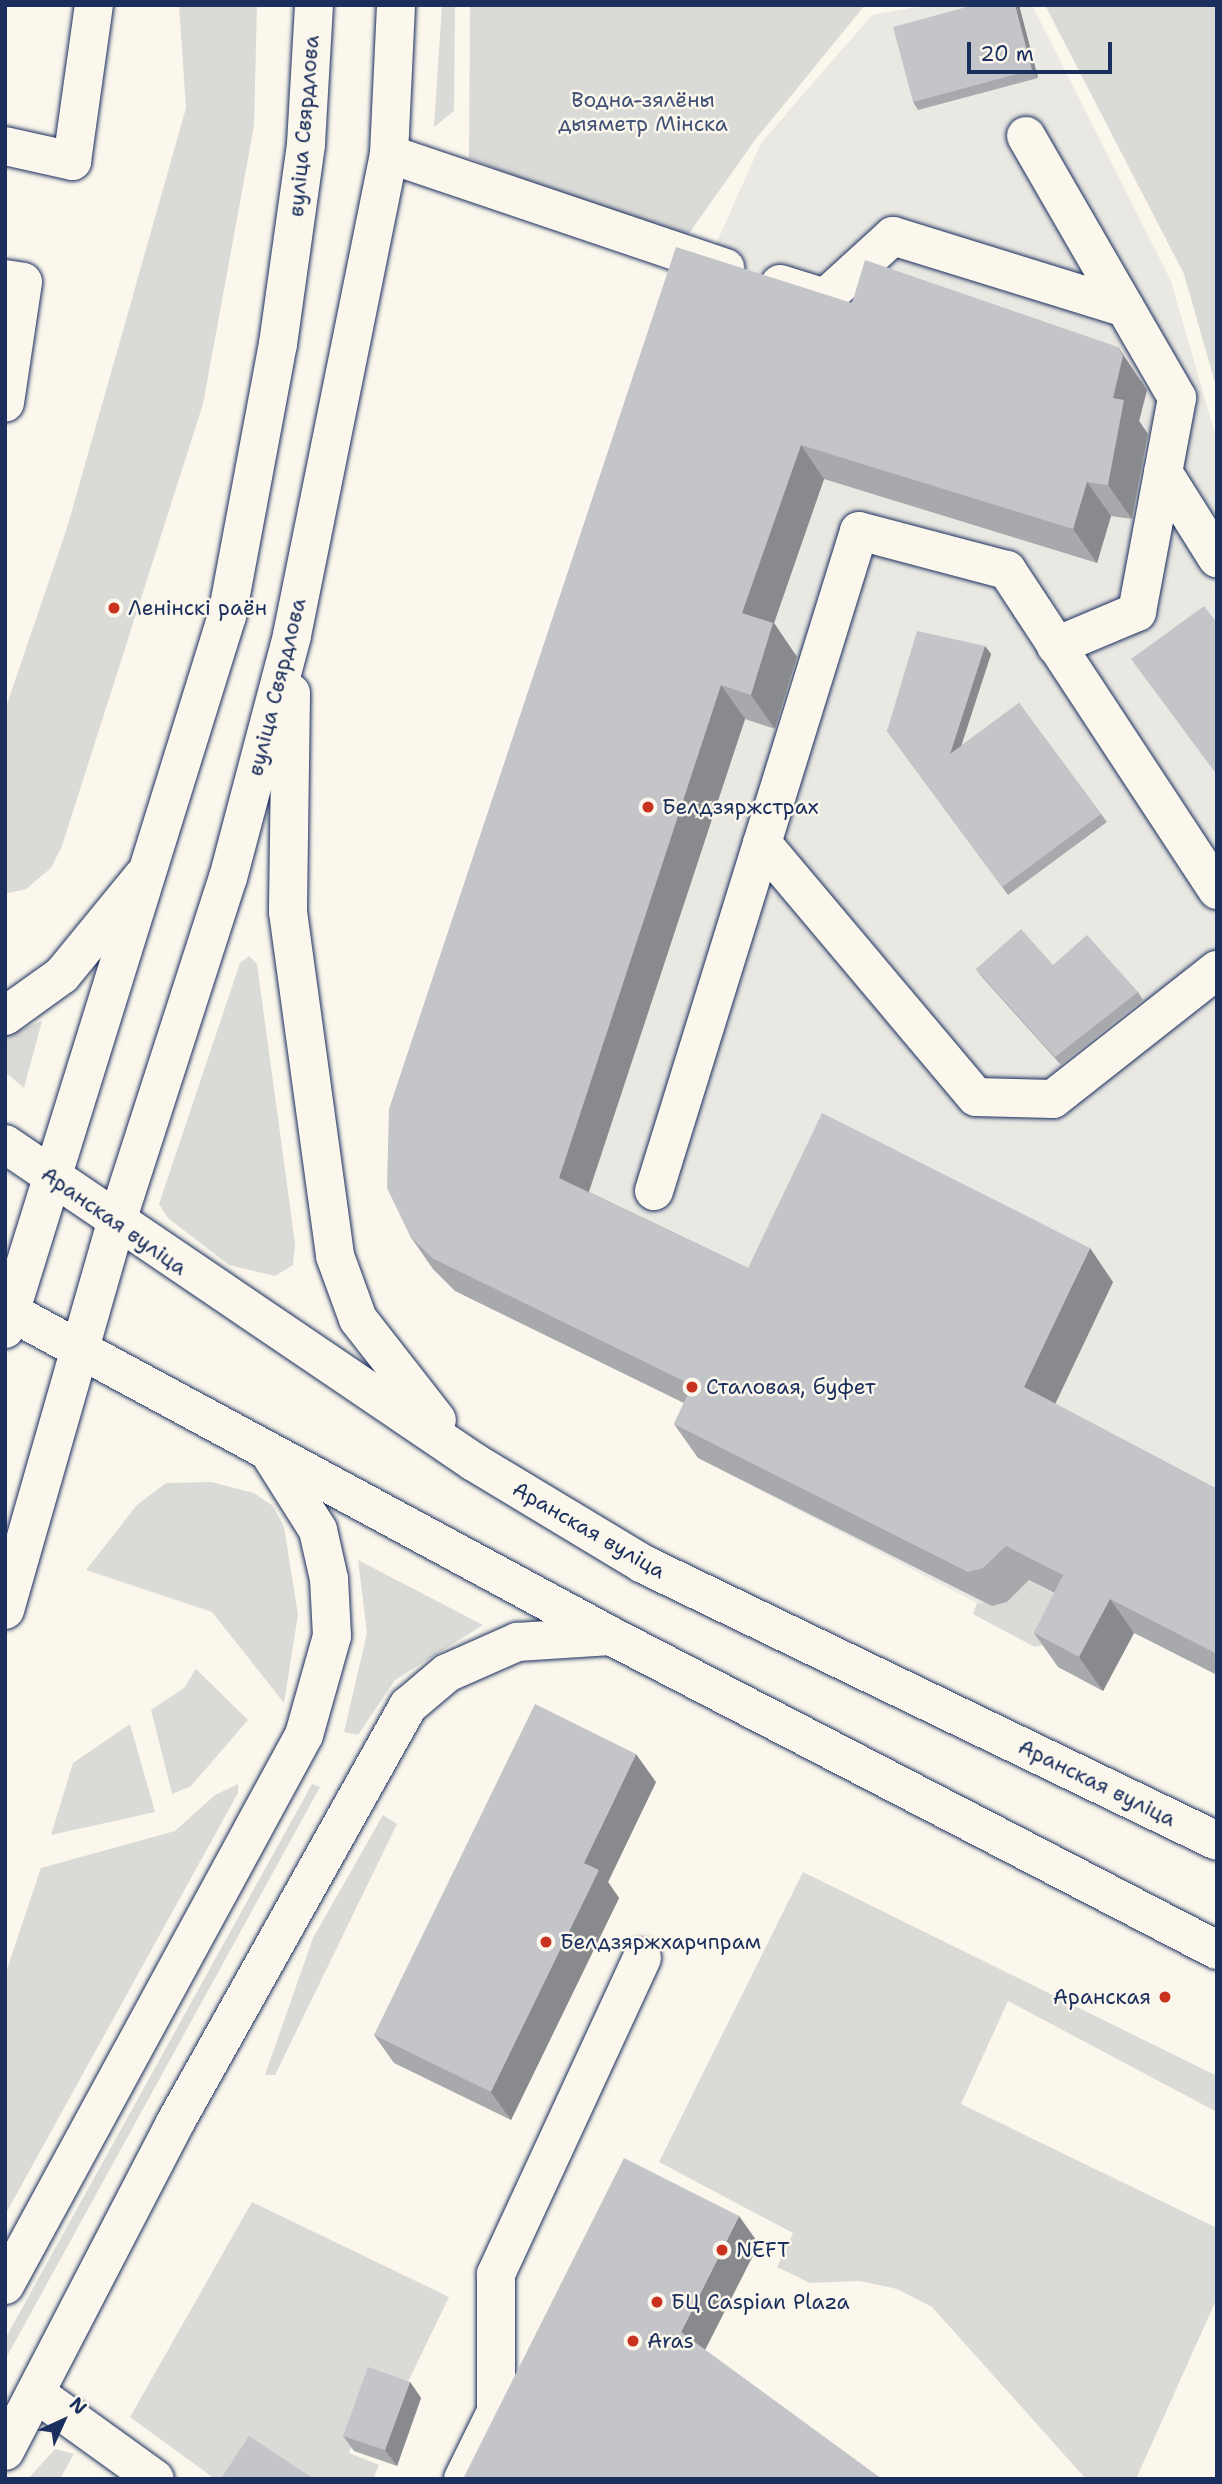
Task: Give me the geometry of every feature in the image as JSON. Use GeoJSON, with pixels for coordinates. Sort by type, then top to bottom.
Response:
{"type":"FeatureCollection","features":[{"type":"Feature","properties":{"kind":"main road"},"geometry":{"type":"LineString","coordinates":[[5,146],[72,161],[93,5]]}},
{"type":"Feature","properties":{"kind":"main road","name":"вуліца Свярдлова"},"geometry":{"type":"LineString","coordinates":[[7,1317],[55,1181],[155,861],[227,616],[276,358],[306,144],[314,5]]}},
{"type":"Feature","properties":{"kind":"main road","name":"вуліца Свярдлова"},"geometry":{"type":"LineString","coordinates":[[5,1610],[116,1224],[228,878],[292,635],[389,154],[396,5]]}},
{"type":"Feature","properties":{"kind":"main road"},"geometry":{"type":"LineString","coordinates":[[1026,136],[1177,398],[1137,612],[1056,646]]}},
{"type":"Feature","properties":{"kind":"main road"},"geometry":{"type":"LineString","coordinates":[[389,154],[461,183],[825,298],[893,236],[1125,308]]}},
{"type":"Feature","properties":{"kind":"main road"},"geometry":{"type":"LineString","coordinates":[[5,278],[23,282],[5,403]]}},
{"type":"Feature","properties":{"kind":"main road"},"geometry":{"type":"LineString","coordinates":[[1163,472],[1217,558]]}},
{"type":"Feature","properties":{"kind":"main road"},"geometry":{"type":"LineString","coordinates":[[654,1191],[859,530],[1007,570],[1217,890]]}},
{"type":"Feature","properties":{"kind":"main road"},"geometry":{"type":"LineString","coordinates":[[292,635],[288,912],[335,1256],[358,1319],[379,1351],[474,1462]]}},
{"type":"Feature","properties":{"kind":"main road"},"geometry":{"type":"LineString","coordinates":[[762,843],[976,1097],[1053,1100],[1217,970]]}},
{"type":"Feature","properties":{"kind":"main road"},"geometry":{"type":"LineString","coordinates":[[5,1016],[62,975],[155,861]]}},
{"type":"Feature","properties":{"kind":"main road","name":"Аранская вуліца"},"geometry":{"type":"LineString","coordinates":[[5,1144],[116,1224],[474,1462],[643,1564],[1217,1841]]}},
{"type":"Feature","properties":{"kind":"main road"},"geometry":{"type":"LineString","coordinates":[[7,1317],[79,1351],[611,1636],[1217,1950]]}},
{"type":"Feature","properties":{"kind":"main road"},"geometry":{"type":"LineString","coordinates":[[5,2285],[304,1735],[332,1636],[329,1579],[318,1530],[269,1452]]}},
{"type":"Feature","properties":{"kind":"main road"},"geometry":{"type":"LineString","coordinates":[[5,2451],[37,2394],[181,2111],[408,1706],[447,1673],[517,1643],[611,1636]]}},
{"type":"Feature","properties":{"kind":"main road"},"geometry":{"type":"LineString","coordinates":[[463,2479],[496,2412],[496,2274],[642,1958]]}},
{"type":"Feature","properties":{"kind":"main road"},"geometry":{"type":"LineString","coordinates":[[37,2394],[155,2479]]}},
{"type":"Feature","properties":{"kind":"shaded area"},"geometry":{"type":"Polygon","coordinates":[[[928,5],[1032,5],[1171,281],[1217,441],[1217,1675],[1026,1578],[1007,1602],[977,1603],[698,1458],[716,1419],[455,1291],[433,1269],[411,1222],[700,280],[761,143],[872,15],[928,5]]]}},
{"type":"Feature","properties":{"kind":"green space"},"geometry":{"type":"Polygon","coordinates":[[[179,5],[257,5],[254,126],[203,404],[62,846],[51,868],[26,889],[5,894],[5,710],[67,528],[186,108],[179,5]]]}},
{"type":"Feature","properties":{"kind":"green space"},"geometry":{"type":"Polygon","coordinates":[[[442,5],[455,5],[454,111],[434,127],[442,5]]]}},
{"type":"Feature","properties":{"kind":"green space","name":"Водна-зялёны дыяметр Мінска"},"geometry":{"type":"Polygon","coordinates":[[[470,5],[865,5],[755,140],[683,242],[469,158],[470,5]]]}},
{"type":"Feature","properties":{"kind":"green space"},"geometry":{"type":"Polygon","coordinates":[[[1045,5],[1217,5],[1217,390],[1184,274],[1045,5]]]}},
{"type":"Feature","properties":{"kind":"green space"},"geometry":{"type":"Polygon","coordinates":[[[249,956],[257,964],[295,1243],[293,1265],[275,1276],[229,1265],[168,1218],[159,1204],[240,963],[249,956]]]}},
{"type":"Feature","properties":{"kind":"green space"},"geometry":{"type":"Polygon","coordinates":[[[42,1021],[24,1088],[5,1072],[5,1036],[42,1021]]]}},
{"type":"Feature","properties":{"kind":"green space"},"geometry":{"type":"Polygon","coordinates":[[[211,1482],[254,1493],[273,1506],[284,1527],[298,1615],[284,1703],[212,1612],[86,1570],[137,1505],[166,1483],[211,1482]]]}},
{"type":"Feature","properties":{"kind":"green space"},"geometry":{"type":"Polygon","coordinates":[[[358,1560],[483,1625],[395,1680],[358,1735],[344,1732],[367,1633],[358,1560]]]}},
{"type":"Feature","properties":{"kind":"green space"},"geometry":{"type":"Polygon","coordinates":[[[1025,1578],[1084,1608],[1056,1642],[1035,1647],[973,1614],[977,1603],[1007,1602],[1025,1578]]]}},
{"type":"Feature","properties":{"kind":"green space"},"geometry":{"type":"Polygon","coordinates":[[[196,1669],[248,1720],[191,1786],[172,1794],[151,1710],[184,1688],[196,1669]]]}},
{"type":"Feature","properties":{"kind":"green space"},"geometry":{"type":"Polygon","coordinates":[[[130,1724],[155,1812],[51,1835],[73,1763],[130,1724]]]}},
{"type":"Feature","properties":{"kind":"green space"},"geometry":{"type":"Polygon","coordinates":[[[238,1784],[238,1793],[5,2215],[5,1975],[41,1868],[175,1831],[215,1795],[238,1784]]]}},
{"type":"Feature","properties":{"kind":"green space"},"geometry":{"type":"Polygon","coordinates":[[[312,1784],[320,1787],[5,2360],[5,2339],[312,1784]]]}},
{"type":"Feature","properties":{"kind":"green space"},"geometry":{"type":"Polygon","coordinates":[[[383,1815],[397,1824],[275,2075],[265,2075],[313,1938],[383,1815]]]}},
{"type":"Feature","properties":{"kind":"green space"},"geometry":{"type":"Polygon","coordinates":[[[803,1872],[1217,2076],[1217,2112],[1008,2001],[961,2104],[1217,2228],[1217,2298],[1136,2479],[1086,2479],[932,2307],[897,2289],[860,2281],[810,2283],[777,2267],[793,2233],[659,2162],[803,1872]]]}},
{"type":"Feature","properties":{"kind":"green space"},"geometry":{"type":"Polygon","coordinates":[[[252,2202],[449,2297],[404,2390],[375,2380],[349,2453],[379,2465],[373,2479],[215,2479],[130,2417],[252,2202]]]}},
{"type":"Feature","properties":{"kind":"green space"},"geometry":{"type":"Polygon","coordinates":[[[55,2449],[74,2454],[60,2479],[28,2479],[55,2449]]]}},
{"type":"Feature","properties":{"kind":"building"},"geometry":{"type":"Polygon","coordinates":[[[974,5],[1015,5],[1032,70],[913,102],[893,27],[974,5]]]}},
{"type":"Feature","properties":{"kind":"building"},"geometry":{"type":"Polygon","coordinates":[[[676,247],[852,303],[865,260],[1118,347],[1123,356],[1113,398],[1124,400],[1108,485],[1087,482],[1073,529],[801,445],[742,613],[773,623],[751,695],[721,685],[559,1178],[748,1268],[822,1113],[1090,1248],[1024,1387],[1217,1489],[1217,1654],[1110,1599],[1079,1657],[1034,1633],[1063,1575],[1006,1546],[983,1568],[968,1572],[674,1424],[692,1385],[432,1258],[410,1236],[387,1188],[389,1109],[676,247]]]}},
{"type":"Feature","properties":{"kind":"building"},"geometry":{"type":"Polygon","coordinates":[[[1204,606],[1217,623],[1217,775],[1131,659],[1204,606]]]}},
{"type":"Feature","properties":{"kind":"building"},"geometry":{"type":"Polygon","coordinates":[[[917,631],[985,646],[950,754],[1019,703],[1101,814],[1002,887],[887,731],[917,631]]]}},
{"type":"Feature","properties":{"kind":"building"},"geometry":{"type":"Polygon","coordinates":[[[1021,929],[1053,965],[1087,935],[1138,992],[1055,1057],[976,969],[1021,929]]]}},
{"type":"Feature","properties":{"kind":"building"},"geometry":{"type":"Polygon","coordinates":[[[535,1704],[636,1754],[584,1863],[599,1870],[491,2092],[374,2035],[535,1704]]]}},
{"type":"Feature","properties":{"kind":"building"},"geometry":{"type":"Polygon","coordinates":[[[624,2158],[739,2216],[681,2332],[882,2479],[463,2479],[624,2158]]]}},
{"type":"Feature","properties":{"kind":"building"},"geometry":{"type":"Polygon","coordinates":[[[368,2367],[410,2382],[385,2450],[343,2436],[368,2367]]]}},
{"type":"Feature","properties":{"kind":"building"},"geometry":{"type":"Polygon","coordinates":[[[249,2436],[314,2479],[224,2479],[222,2477],[249,2436]]]}},
{"type":"Feature","properties":{"kind":"place","name":"Ленінскі раён"},"geometry":{"type":"Point","coordinates":[114,608]}},
{"type":"Feature","properties":{"kind":"place","name":"Белдзяржстрах"},"geometry":{"type":"Point","coordinates":[648,807]}},
{"type":"Feature","properties":{"kind":"place","name":"Сталовая, буфет"},"geometry":{"type":"Point","coordinates":[692,1387]}},
{"type":"Feature","properties":{"kind":"place","name":"Белдзяржхарчпрам"},"geometry":{"type":"Point","coordinates":[546,1942]}},
{"type":"Feature","properties":{"kind":"place","name":"Аранская"},"geometry":{"type":"Point","coordinates":[1165,1997]}},
{"type":"Feature","properties":{"kind":"place","name":"NEFT"},"geometry":{"type":"Point","coordinates":[722,2250]}},
{"type":"Feature","properties":{"kind":"place","name":"БЦ Caspian Plaza"},"geometry":{"type":"Point","coordinates":[657,2302]}},
{"type":"Feature","properties":{"kind":"place","name":"Aras"},"geometry":{"type":"Point","coordinates":[633,2341]}}]}
